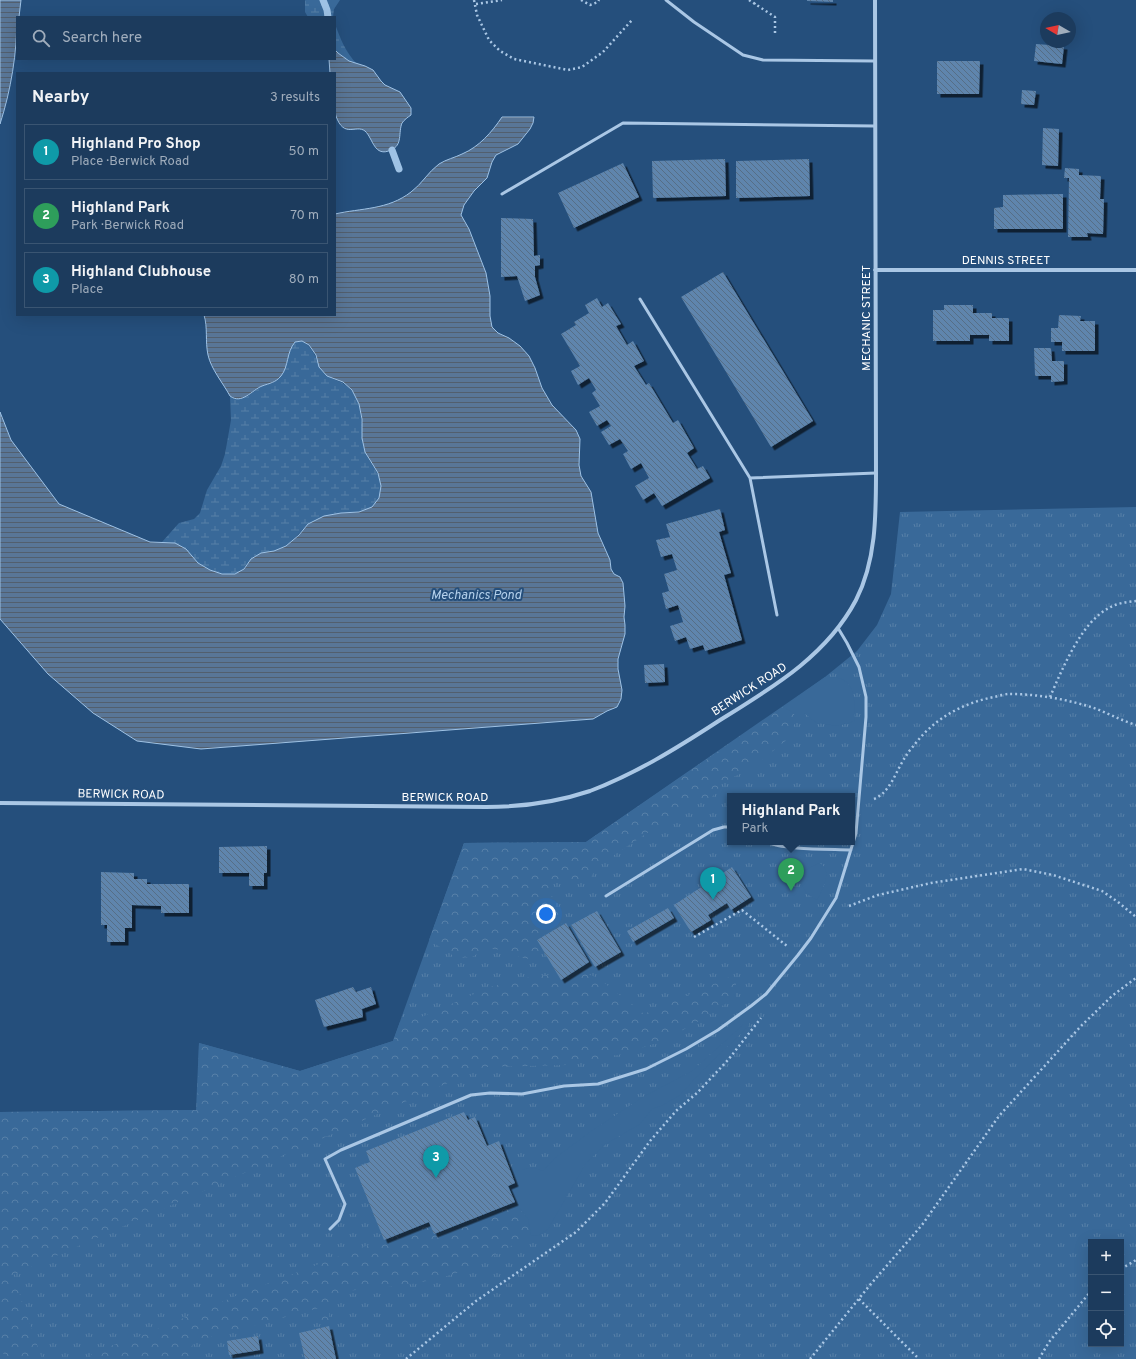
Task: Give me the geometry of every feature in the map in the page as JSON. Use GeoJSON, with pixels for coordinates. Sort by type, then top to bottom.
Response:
{"type":"FeatureCollection","features":[{"type":"Feature","properties":{"kind":"street","name":"MECHANIC STREET"},"geometry":{"type":"LineString","coordinates":[[838,628],[861,590],[873,546],[875,521],[875,0]]}},
{"type":"Feature","properties":{"kind":"street","name":"DENNIS STREET"},"geometry":{"type":"LineString","coordinates":[[876,270],[1136,270]]}},
{"type":"Feature","properties":{"kind":"street","name":"BERWICK ROAD"},"geometry":{"type":"LineString","coordinates":[[0,803],[486,807],[518,806],[555,800],[588,791],[608,783],[652,762],[687,742],[789,676],[807,662],[838,628]]}},
{"type":"Feature","properties":{"kind":"lane"},"geometry":{"type":"LineString","coordinates":[[666,0],[704,29],[743,55],[753,58],[763,60],[875,61]]}},
{"type":"Feature","properties":{"kind":"lane"},"geometry":{"type":"LineString","coordinates":[[502,194],[623,123],[875,126]]}},
{"type":"Feature","properties":{"kind":"lane"},"geometry":{"type":"LineString","coordinates":[[640,299],[750,478],[777,615]]}},
{"type":"Feature","properties":{"kind":"lane"},"geometry":{"type":"LineString","coordinates":[[750,478],[876,473]]}},
{"type":"Feature","properties":{"kind":"lane"},"geometry":{"type":"LineString","coordinates":[[838,628],[859,666],[866,697],[866,717],[855,836]]}},
{"type":"Feature","properties":{"kind":"lane"},"geometry":{"type":"LineString","coordinates":[[606,896],[714,830],[727,827]]}},
{"type":"Feature","properties":{"kind":"lane"},"geometry":{"type":"LineString","coordinates":[[777,845],[796,848],[851,850]]}},
{"type":"Feature","properties":{"kind":"lane"},"geometry":{"type":"LineString","coordinates":[[330,1229],[339,1220],[345,1204],[325,1159],[341,1150],[471,1095],[490,1093],[522,1094],[564,1086],[598,1084],[646,1070],[718,1030],[766,994],[811,938],[836,898],[852,845]]}},
{"type":"Feature","properties":{"kind":"path"},"geometry":{"type":"LineString","coordinates":[[474,0],[477,15],[489,40],[500,51],[514,59],[568,70],[582,67],[604,52],[632,20]]}},
{"type":"Feature","properties":{"kind":"path"},"geometry":{"type":"LineString","coordinates":[[476,4],[502,0]]}},
{"type":"Feature","properties":{"kind":"path"},"geometry":{"type":"LineString","coordinates":[[581,0],[590,5],[598,2],[599,0]]}},
{"type":"Feature","properties":{"kind":"path"},"geometry":{"type":"LineString","coordinates":[[749,0],[775,18],[775,33]]}},
{"type":"Feature","properties":{"kind":"path"},"geometry":{"type":"LineString","coordinates":[[754,4],[757,0]]}},
{"type":"Feature","properties":{"kind":"path"},"geometry":{"type":"LineString","coordinates":[[1050,697],[1071,650],[1093,621],[1108,608],[1119,604],[1136,601]]}},
{"type":"Feature","properties":{"kind":"path"},"geometry":{"type":"LineString","coordinates":[[859,801],[875,799],[880,794],[895,777],[906,756],[921,737],[939,720],[959,708],[980,700],[1008,694],[1064,699],[1096,708],[1136,725]]}},
{"type":"Feature","properties":{"kind":"path"},"geometry":{"type":"LineString","coordinates":[[826,914],[878,895],[931,883],[1023,869],[1053,875],[1102,891],[1136,917]]}},
{"type":"Feature","properties":{"kind":"path"},"geometry":{"type":"LineString","coordinates":[[694,937],[742,910],[798,955]]}},
{"type":"Feature","properties":{"kind":"path"},"geometry":{"type":"LineString","coordinates":[[810,1359],[922,1225],[998,1116],[1081,1026],[1112,996],[1136,978]]}},
{"type":"Feature","properties":{"kind":"path"},"geometry":{"type":"LineString","coordinates":[[407,1359],[476,1301],[576,1232],[605,1203],[650,1141],[676,1111],[697,1094],[728,1060],[762,1017],[767,1002],[766,994]]}},
{"type":"Feature","properties":{"kind":"path"},"geometry":{"type":"LineString","coordinates":[[1124,1267],[1136,1260]]}},
{"type":"Feature","properties":{"kind":"path"},"geometry":{"type":"LineString","coordinates":[[1040,1359],[1049,1342],[1088,1295]]}},
{"type":"Feature","properties":{"kind":"path"},"geometry":{"type":"LineString","coordinates":[[859,1299],[919,1359]]}},
{"type":"Feature","properties":{"kind":"green space"},"geometry":{"type":"Polygon","coordinates":[[[305,0],[340,0],[334,9],[333,16],[307,16],[305,12],[305,0]]]}},
{"type":"Feature","properties":{"kind":"green space"},"geometry":{"type":"Polygon","coordinates":[[[336,27],[341,40],[357,64],[350,62],[336,50],[336,27]]]}},
{"type":"Feature","properties":{"kind":"green space"},"geometry":{"type":"Polygon","coordinates":[[[302,341],[311,348],[322,370],[332,378],[348,387],[356,397],[359,404],[365,451],[380,479],[381,491],[379,498],[373,506],[364,511],[340,513],[321,518],[311,523],[284,547],[274,552],[254,557],[239,572],[233,574],[223,574],[214,572],[197,562],[178,544],[162,542],[179,523],[194,519],[200,513],[207,490],[221,466],[225,454],[231,420],[230,396],[237,399],[248,396],[261,386],[273,383],[286,365],[290,348],[295,342],[302,341]]]}},
{"type":"Feature","properties":{"kind":"green space"},"geometry":{"type":"Polygon","coordinates":[[[1136,507],[1136,1359],[0,1359],[0,1112],[196,1110],[199,1043],[300,1071],[393,1041],[464,843],[586,842],[825,677],[857,651],[877,625],[891,594],[900,512],[1136,507]]]}},
{"type":"Feature","properties":{"kind":"green space"},"geometry":{"type":"Polygon","coordinates":[[[825,677],[838,678],[849,684],[853,695],[855,721],[838,726],[817,723],[804,713],[794,713],[783,707],[825,677]]]}},
{"type":"Feature","properties":{"kind":"green space"},"geometry":{"type":"Polygon","coordinates":[[[783,707],[794,713],[795,722],[788,739],[750,769],[723,782],[712,797],[694,802],[596,867],[590,880],[551,881],[549,887],[562,925],[537,940],[543,951],[529,959],[515,956],[502,950],[487,948],[472,957],[457,958],[429,940],[464,843],[586,842],[783,707]]]}},
{"type":"Feature","properties":{"kind":"green space"},"geometry":{"type":"Polygon","coordinates":[[[819,863],[826,870],[826,880],[817,900],[807,894],[796,875],[819,863]]]}},
{"type":"Feature","properties":{"kind":"green space"},"geometry":{"type":"Polygon","coordinates":[[[577,970],[598,978],[644,1014],[732,976],[736,984],[736,997],[697,1022],[663,1041],[618,1055],[566,1065],[484,1067],[13,1275],[42,1359],[5,1359],[0,1342],[0,1112],[197,1110],[199,1043],[300,1071],[393,1041],[400,1022],[424,1016],[490,987],[531,977],[557,974],[561,979],[577,970]]]}},
{"type":"Feature","properties":{"kind":"green space"},"geometry":{"type":"Polygon","coordinates":[[[745,1023],[749,1023],[749,1026],[702,1071],[680,1095],[663,1105],[652,1109],[640,1124],[606,1144],[586,1163],[548,1229],[538,1236],[531,1235],[528,1219],[515,1202],[508,1186],[515,1183],[512,1173],[531,1168],[543,1171],[555,1158],[590,1132],[643,1097],[692,1071],[745,1023]]]}},
{"type":"Feature","properties":{"kind":"green space"},"geometry":{"type":"Polygon","coordinates":[[[515,1202],[528,1219],[531,1235],[484,1261],[454,1274],[406,1285],[341,1291],[329,1304],[329,1326],[323,1327],[319,1308],[192,1342],[194,1359],[92,1359],[90,1356],[97,1350],[136,1338],[243,1293],[429,1222],[434,1234],[515,1202]]]}},
{"type":"Feature","properties":{"kind":"water"},"geometry":{"type":"Polygon","coordinates":[[[0,0],[21,0],[19,16],[16,16],[16,44],[13,71],[0,124],[0,0]]]}},
{"type":"Feature","properties":{"kind":"water"},"geometry":{"type":"Polygon","coordinates":[[[336,51],[349,61],[373,70],[385,85],[400,92],[411,108],[411,115],[402,123],[399,142],[395,148],[385,152],[381,151],[377,149],[365,131],[361,129],[346,129],[339,123],[336,116],[336,72],[330,72],[329,60],[336,60],[336,51]]]}},
{"type":"Feature","properties":{"kind":"water","name":"Mechanics Pond"},"geometry":{"type":"Polygon","coordinates":[[[502,117],[534,117],[530,129],[518,144],[496,155],[487,178],[474,191],[464,205],[461,215],[469,229],[486,273],[490,296],[490,316],[492,327],[498,333],[509,338],[520,346],[529,356],[542,388],[552,405],[576,430],[580,439],[579,465],[581,476],[591,492],[598,533],[610,560],[611,569],[614,574],[620,577],[623,583],[625,634],[618,659],[618,669],[622,690],[621,699],[617,707],[593,719],[201,749],[137,741],[93,713],[48,674],[0,619],[0,412],[11,440],[59,504],[150,542],[175,543],[186,549],[198,563],[210,570],[222,574],[235,574],[244,569],[251,559],[261,553],[274,551],[286,546],[299,535],[308,524],[324,516],[359,512],[372,507],[379,498],[381,486],[378,473],[365,452],[362,438],[362,419],[359,404],[352,390],[343,382],[327,376],[319,367],[316,355],[309,345],[302,341],[295,342],[292,346],[284,372],[277,380],[258,388],[243,398],[239,399],[230,396],[214,371],[208,355],[204,316],[336,316],[336,214],[374,208],[402,198],[415,189],[439,164],[468,151],[479,143],[494,128],[502,117]]]}},
{"type":"Feature","properties":{"kind":"building"},"geometry":{"type":"Polygon","coordinates":[[[833,0],[833,2],[807,1],[833,0]]]}},
{"type":"Feature","properties":{"kind":"building"},"geometry":{"type":"Polygon","coordinates":[[[1036,44],[1040,44],[1040,48],[1064,48],[1062,64],[1034,61],[1036,44]]]}},
{"type":"Feature","properties":{"kind":"building"},"geometry":{"type":"Polygon","coordinates":[[[937,61],[980,61],[979,94],[937,94],[937,61]]]}},
{"type":"Feature","properties":{"kind":"building"},"geometry":{"type":"Polygon","coordinates":[[[1022,90],[1036,91],[1034,105],[1021,104],[1022,90]]]}},
{"type":"Feature","properties":{"kind":"building"},"geometry":{"type":"Polygon","coordinates":[[[1043,128],[1059,129],[1058,166],[1042,165],[1043,128]]]}},
{"type":"Feature","properties":{"kind":"building"},"geometry":{"type":"Polygon","coordinates":[[[725,159],[726,196],[653,198],[652,161],[725,159]]]}},
{"type":"Feature","properties":{"kind":"building"},"geometry":{"type":"Polygon","coordinates":[[[809,159],[810,196],[736,198],[736,161],[809,159]]]}},
{"type":"Feature","properties":{"kind":"building"},"geometry":{"type":"Polygon","coordinates":[[[623,163],[639,197],[574,228],[558,193],[623,163]]]}},
{"type":"Feature","properties":{"kind":"building"},"geometry":{"type":"Polygon","coordinates":[[[1065,168],[1079,169],[1079,175],[1101,176],[1100,199],[1104,199],[1103,234],[1087,233],[1088,237],[1068,237],[1069,178],[1064,178],[1065,168]]]}},
{"type":"Feature","properties":{"kind":"building"},"geometry":{"type":"Polygon","coordinates":[[[1063,194],[1063,229],[994,229],[994,208],[1003,207],[1003,195],[1063,194]]]}},
{"type":"Feature","properties":{"kind":"building"},"geometry":{"type":"Polygon","coordinates":[[[501,218],[533,219],[534,256],[540,255],[540,265],[535,266],[535,277],[540,295],[525,301],[517,276],[501,277],[501,218]]]}},
{"type":"Feature","properties":{"kind":"building"},"geometry":{"type":"Polygon","coordinates":[[[723,272],[813,421],[771,447],[681,297],[723,272]]]}},
{"type":"Feature","properties":{"kind":"building"},"geometry":{"type":"Polygon","coordinates":[[[597,298],[602,307],[608,303],[621,324],[616,326],[627,345],[633,341],[644,361],[634,366],[646,385],[649,383],[673,423],[678,420],[694,448],[687,453],[697,469],[703,466],[710,478],[662,506],[654,493],[643,500],[635,486],[649,478],[641,463],[631,469],[623,454],[628,451],[620,439],[609,445],[601,432],[611,426],[607,420],[597,426],[589,412],[600,406],[592,393],[596,390],[589,378],[578,385],[571,371],[580,366],[561,334],[576,325],[574,322],[589,313],[585,305],[597,298]]]}},
{"type":"Feature","properties":{"kind":"building"},"geometry":{"type":"Polygon","coordinates":[[[944,305],[973,305],[973,313],[992,313],[992,318],[1009,318],[1009,341],[989,341],[989,335],[970,335],[970,341],[933,341],[933,310],[944,310],[944,305]]]}},
{"type":"Feature","properties":{"kind":"building"},"geometry":{"type":"Polygon","coordinates":[[[1059,315],[1081,316],[1080,321],[1095,321],[1095,351],[1062,351],[1062,342],[1051,342],[1051,328],[1058,328],[1059,315]]]}},
{"type":"Feature","properties":{"kind":"building"},"geometry":{"type":"Polygon","coordinates":[[[1034,348],[1051,348],[1052,361],[1064,361],[1064,381],[1051,382],[1051,376],[1035,376],[1034,348]]]}},
{"type":"Feature","properties":{"kind":"building"},"geometry":{"type":"Polygon","coordinates":[[[720,509],[725,530],[719,532],[731,573],[724,575],[742,640],[705,651],[703,645],[690,649],[686,637],[675,641],[670,626],[683,622],[678,605],[666,609],[662,593],[669,591],[664,574],[677,570],[672,554],[661,557],[656,540],[670,537],[666,524],[720,509]]]}},
{"type":"Feature","properties":{"kind":"building"},"geometry":{"type":"Polygon","coordinates":[[[664,664],[665,682],[645,683],[644,665],[664,664]]]}},
{"type":"Feature","properties":{"kind":"building"},"geometry":{"type":"Polygon","coordinates":[[[267,846],[267,873],[264,873],[264,886],[249,886],[249,873],[219,873],[219,847],[267,846]]]}},
{"type":"Feature","properties":{"kind":"building"},"geometry":{"type":"Polygon","coordinates":[[[732,867],[751,897],[731,910],[727,903],[708,915],[711,920],[691,932],[674,905],[732,867]]]}},
{"type":"Feature","properties":{"kind":"building"},"geometry":{"type":"Polygon","coordinates":[[[101,872],[134,873],[134,879],[147,879],[147,884],[189,884],[189,913],[161,913],[161,906],[132,905],[132,928],[125,928],[125,942],[107,942],[107,925],[101,925],[101,872]]]}},
{"type":"Feature","properties":{"kind":"building"},"geometry":{"type":"Polygon","coordinates":[[[668,908],[674,918],[633,942],[627,931],[668,908]]]}},
{"type":"Feature","properties":{"kind":"building"},"geometry":{"type":"Polygon","coordinates":[[[597,911],[621,952],[595,967],[571,925],[597,911]]]}},
{"type":"Feature","properties":{"kind":"building"},"geometry":{"type":"Polygon","coordinates":[[[566,923],[589,962],[561,980],[537,940],[566,923]]]}},
{"type":"Feature","properties":{"kind":"building"},"geometry":{"type":"Polygon","coordinates":[[[353,987],[356,992],[371,987],[376,1004],[362,1009],[363,1017],[324,1027],[315,1000],[353,987]]]}},
{"type":"Feature","properties":{"kind":"building"},"geometry":{"type":"Polygon","coordinates":[[[464,1112],[468,1120],[475,1117],[487,1146],[499,1141],[515,1183],[508,1186],[515,1202],[434,1234],[429,1222],[384,1240],[355,1168],[370,1162],[366,1151],[464,1112]]]}},
{"type":"Feature","properties":{"kind":"building"},"geometry":{"type":"Polygon","coordinates":[[[329,1326],[336,1359],[305,1359],[299,1333],[329,1326]]]}},
{"type":"Feature","properties":{"kind":"building"},"geometry":{"type":"Polygon","coordinates":[[[258,1336],[260,1350],[229,1355],[227,1341],[258,1336]]]}},
{"type":"Feature","properties":{"kind":"waterway"},"geometry":{"type":"LineString","coordinates":[[323,0],[328,16]]}},
{"type":"Feature","properties":{"kind":"waterway"},"geometry":{"type":"LineString","coordinates":[[392,150],[399,169]]}},
{"type":"Feature","properties":{"kind":"place","name":"Highland Park"},"geometry":{"type":"Point","coordinates":[791,891]}},
{"type":"Feature","properties":{"kind":"place","name":"Highland Pro Shop"},"geometry":{"type":"Point","coordinates":[713,900]}},
{"type":"Feature","properties":{"kind":"place","name":"Highland Clubhouse"},"geometry":{"type":"Point","coordinates":[436,1178]}}]}
